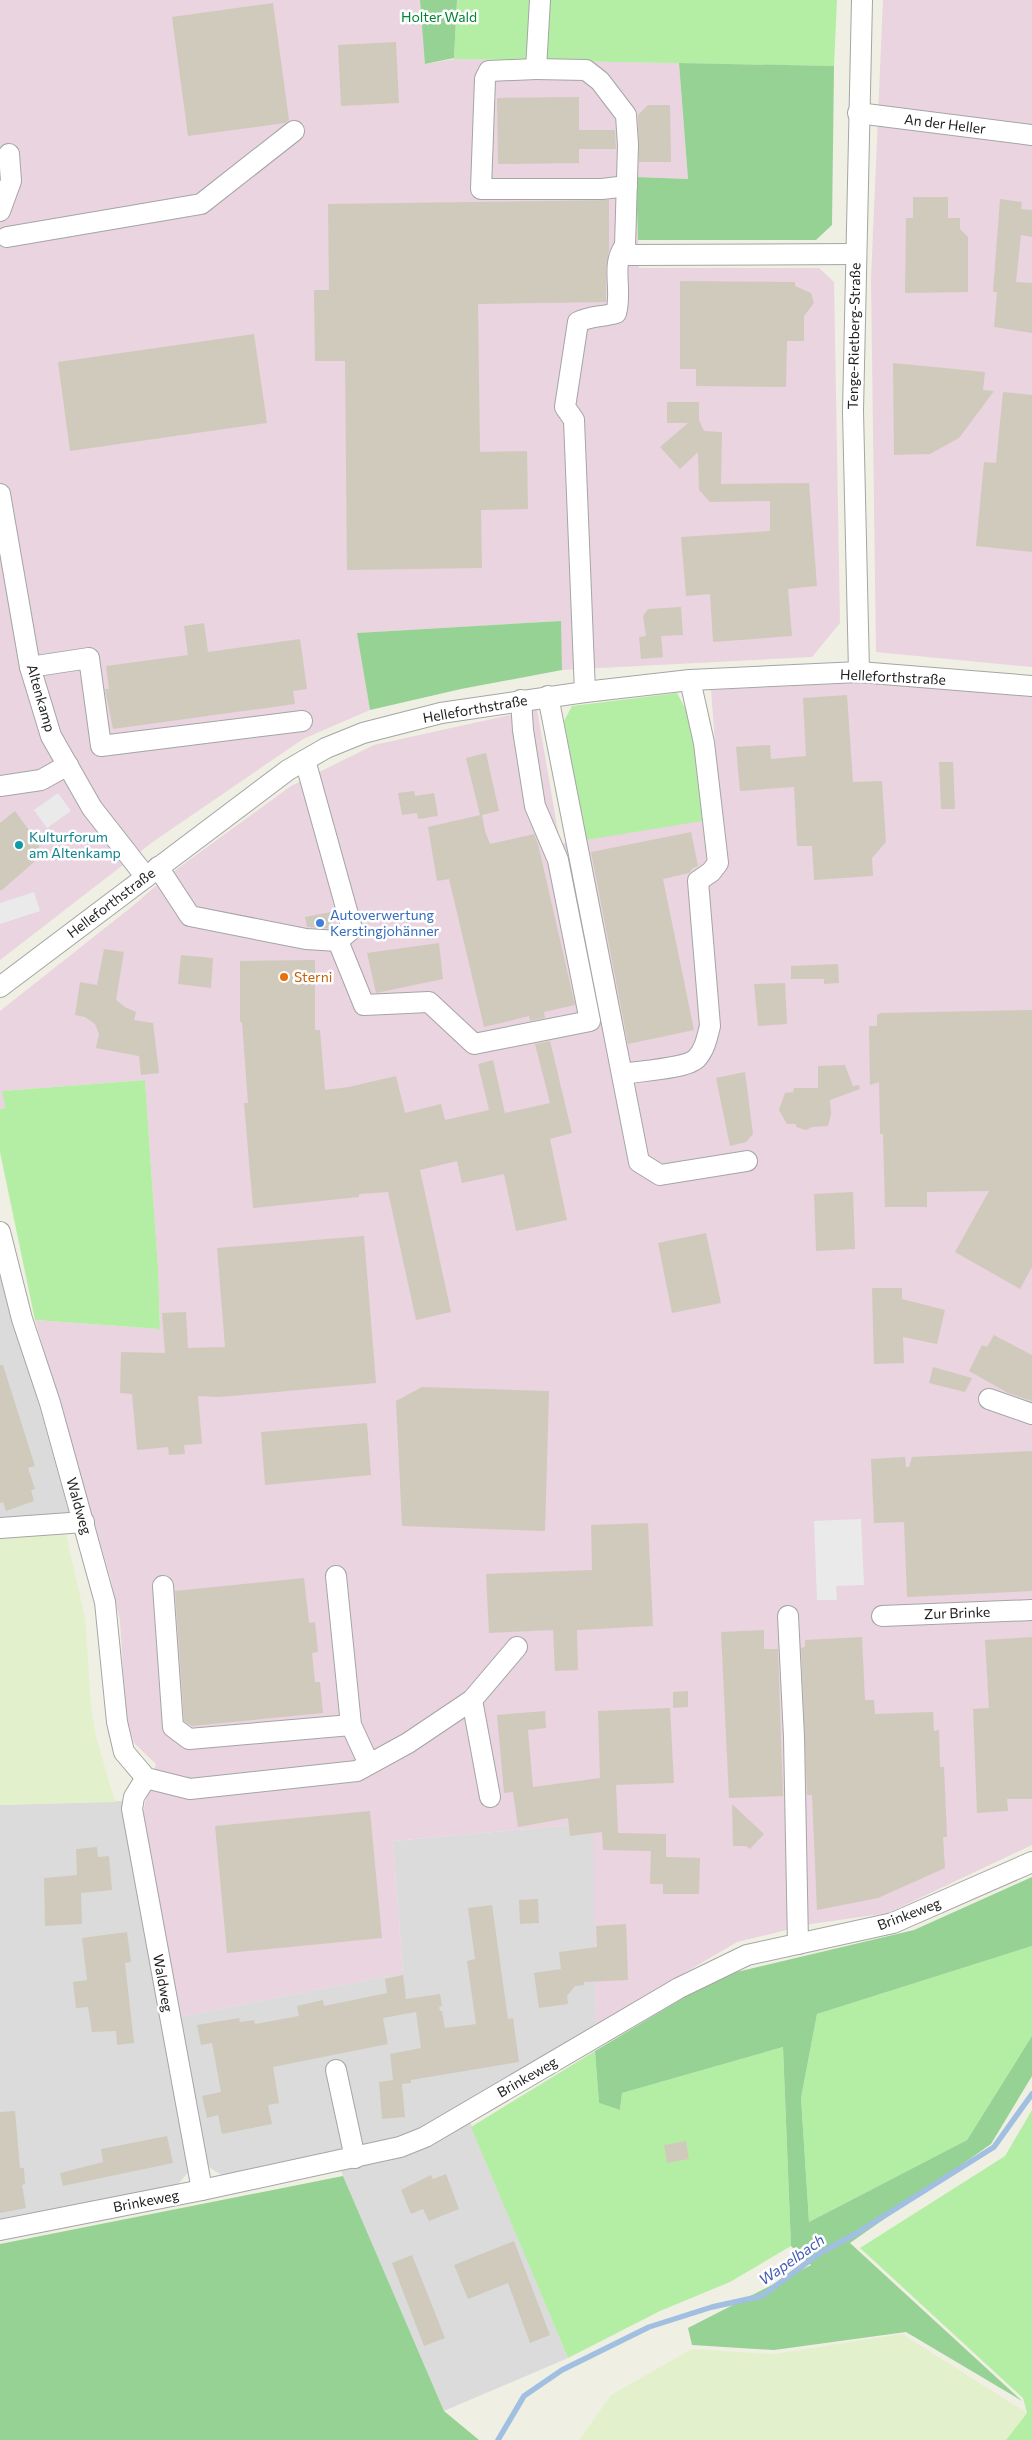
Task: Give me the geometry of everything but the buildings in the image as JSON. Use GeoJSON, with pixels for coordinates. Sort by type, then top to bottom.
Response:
{"type":"FeatureCollection","features":[{"type":"Feature","properties":{"kind":"street"},"geometry":{"type":"LineString","coordinates":[[536,69],[540,0]]}},
{"type":"Feature","properties":{"kind":"street","name":"Tenge-Rietberg-Straße"},"geometry":{"type":"LineString","coordinates":[[859,672],[853,411],[858,114],[862,0]]}},
{"type":"Feature","properties":{"kind":"street"},"geometry":{"type":"LineString","coordinates":[[627,186],[602,190],[482,189],[485,79],[489,72],[536,69],[586,70],[600,81],[616,101],[626,115],[627,186],[625,246],[629,255],[855,254]]}},
{"type":"Feature","properties":{"kind":"street","name":"An der Heller"},"geometry":{"type":"LineString","coordinates":[[858,114],[1032,135]]}},
{"type":"Feature","properties":{"kind":"street"},"geometry":{"type":"LineString","coordinates":[[2,235],[200,204],[294,131]]}},
{"type":"Feature","properties":{"kind":"street"},"geometry":{"type":"LineString","coordinates":[[0,211],[11,181],[9,154]]}},
{"type":"Feature","properties":{"kind":"street"},"geometry":{"type":"LineString","coordinates":[[585,692],[574,420],[565,407],[578,322],[587,318],[605,317],[616,313],[618,305],[618,255],[625,246]]}},
{"type":"Feature","properties":{"kind":"street","name":"Altenkamp"},"geometry":{"type":"LineString","coordinates":[[0,494],[4,541],[30,667],[51,736],[92,808],[190,916],[306,939],[338,941]]}},
{"type":"Feature","properties":{"kind":"street"},"geometry":{"type":"LineString","coordinates":[[30,667],[89,658],[101,746],[302,721]]}},
{"type":"Feature","properties":{"kind":"street","name":"Helleforthstraße"},"geometry":{"type":"LineString","coordinates":[[0,987],[288,770],[326,748],[363,733],[441,713],[521,700],[690,680],[859,672],[1032,686]]}},
{"type":"Feature","properties":{"kind":"street"},"geometry":{"type":"LineString","coordinates":[[622,1074],[686,1064],[696,1060],[705,1045],[710,1026],[698,881],[711,872],[718,863],[704,743],[690,680]]}},
{"type":"Feature","properties":{"kind":"street"},"geometry":{"type":"LineString","coordinates":[[548,696],[639,1162],[660,1175],[746,1161]]}},
{"type":"Feature","properties":{"kind":"street"},"geometry":{"type":"LineString","coordinates":[[305,760],[352,929],[338,941],[364,1005],[429,1002],[474,1044],[590,1021],[558,860],[535,806],[523,730],[521,700]]}},
{"type":"Feature","properties":{"kind":"street"},"geometry":{"type":"LineString","coordinates":[[0,786],[41,780],[68,765]]}},
{"type":"Feature","properties":{"kind":"street","name":"Waldweg"},"geometry":{"type":"LineString","coordinates":[[0,1232],[22,1319],[50,1403],[105,1602],[117,1722],[124,1752],[146,1778],[134,1797],[132,1809],[202,2190]]}},
{"type":"Feature","properties":{"kind":"street"},"geometry":{"type":"LineString","coordinates":[[989,1399],[1032,1414]]}},
{"type":"Feature","properties":{"kind":"street"},"geometry":{"type":"LineString","coordinates":[[0,1528],[84,1522]]}},
{"type":"Feature","properties":{"kind":"street"},"geometry":{"type":"LineString","coordinates":[[336,1576],[351,1725],[370,1764]]}},
{"type":"Feature","properties":{"kind":"street"},"geometry":{"type":"LineString","coordinates":[[164,1586],[173,1727],[189,1739],[351,1725]]}},
{"type":"Feature","properties":{"kind":"street","name":"Zur Brinke"},"geometry":{"type":"LineString","coordinates":[[882,1616],[1032,1610]]}},
{"type":"Feature","properties":{"kind":"street"},"geometry":{"type":"LineString","coordinates":[[788,1616],[794,1737],[798,1944]]}},
{"type":"Feature","properties":{"kind":"street"},"geometry":{"type":"LineString","coordinates":[[146,1778],[190,1788],[357,1770],[408,1743],[472,1700],[517,1646]]}},
{"type":"Feature","properties":{"kind":"street"},"geometry":{"type":"LineString","coordinates":[[472,1700],[490,1797]]}},
{"type":"Feature","properties":{"kind":"street","name":"Brinkeweg"},"geometry":{"type":"LineString","coordinates":[[0,2230],[202,2190],[400,2147],[425,2137],[688,1984],[747,1955],[893,1923],[1032,1862]]}},
{"type":"Feature","properties":{"kind":"street"},"geometry":{"type":"LineString","coordinates":[[336,2070],[355,2158]]}},
{"type":"Feature","properties":{"kind":"shaded area"},"geometry":{"type":"Polygon","coordinates":[[[0,0],[420,0],[426,64],[454,59],[679,63],[688,179],[636,177],[639,268],[819,268],[834,282],[840,623],[812,657],[562,670],[560,621],[358,633],[370,710],[303,739],[154,841],[0,960],[0,0]]]}},
{"type":"Feature","properties":{"kind":"shaded area"},"geometry":{"type":"Polygon","coordinates":[[[883,0],[1032,0],[1032,667],[876,652],[871,280],[883,0]]]}},
{"type":"Feature","properties":{"kind":"shaded area"},"geometry":{"type":"Polygon","coordinates":[[[876,682],[1032,695],[1032,1845],[888,1913],[811,1924],[737,1942],[596,2025],[593,1823],[393,1841],[403,1973],[178,2017],[143,1811],[156,1764],[134,1743],[126,1718],[120,1621],[111,1580],[35,1320],[160,1329],[158,1268],[145,1080],[2,1091],[5,1108],[0,1109],[0,1011],[134,905],[166,877],[291,786],[374,745],[537,709],[560,844],[721,817],[711,690],[876,682]]]}},
{"type":"Feature","properties":{"kind":"shaded area"},"geometry":{"type":"Polygon","coordinates":[[[58,793],[71,811],[47,828],[34,810],[58,793]]]}},
{"type":"Feature","properties":{"kind":"shaded area"},"geometry":{"type":"Polygon","coordinates":[[[34,892],[40,911],[0,924],[0,903],[34,892]]]}},
{"type":"Feature","properties":{"kind":"shaded area"},"geometry":{"type":"Polygon","coordinates":[[[0,1265],[69,1513],[0,1519],[0,1265]]]}},
{"type":"Feature","properties":{"kind":"shaded area"},"geometry":{"type":"Polygon","coordinates":[[[861,1519],[864,1585],[836,1586],[837,1600],[817,1600],[814,1521],[861,1519]]]}},
{"type":"Feature","properties":{"kind":"shaded area"},"geometry":{"type":"Polygon","coordinates":[[[123,1801],[191,2169],[178,2184],[0,2220],[0,1805],[123,1801]]]}},
{"type":"Feature","properties":{"kind":"shaded area"},"geometry":{"type":"Polygon","coordinates":[[[594,1823],[596,2025],[461,2108],[470,2122],[568,2358],[444,2411],[343,2176],[335,2152],[222,2175],[210,2168],[202,2149],[178,2017],[403,1973],[393,1841],[594,1823]]]}},
{"type":"Feature","properties":{"kind":"green space","name":"Holter Wald"},"geometry":{"type":"Polygon","coordinates":[[[420,0],[457,0],[454,58],[425,64],[420,0]]]}},
{"type":"Feature","properties":{"kind":"green space"},"geometry":{"type":"Polygon","coordinates":[[[457,0],[837,0],[834,66],[454,59],[457,0]]]}},
{"type":"Feature","properties":{"kind":"green space"},"geometry":{"type":"Polygon","coordinates":[[[679,63],[834,66],[832,225],[816,240],[638,240],[636,177],[688,179],[679,63]]]}},
{"type":"Feature","properties":{"kind":"green space"},"geometry":{"type":"Polygon","coordinates":[[[561,621],[562,670],[461,689],[370,710],[357,633],[561,621]]]}},
{"type":"Feature","properties":{"kind":"green space"},"geometry":{"type":"Polygon","coordinates":[[[677,693],[692,721],[708,820],[586,840],[564,721],[572,706],[677,693]]]}},
{"type":"Feature","properties":{"kind":"green space"},"geometry":{"type":"Polygon","coordinates":[[[145,1080],[158,1268],[160,1329],[35,1320],[0,1152],[0,1109],[5,1108],[2,1091],[145,1080]]]}},
{"type":"Feature","properties":{"kind":"green space"},"geometry":{"type":"Polygon","coordinates":[[[65,1530],[85,1618],[91,1705],[96,1737],[115,1802],[0,1805],[0,1535],[65,1530]]]}},
{"type":"Feature","properties":{"kind":"green space"},"geometry":{"type":"Polygon","coordinates":[[[1032,1877],[1032,1946],[817,2014],[801,2098],[809,2222],[967,2140],[1032,2036],[1032,2076],[991,2144],[850,2243],[1022,2401],[906,2332],[774,2350],[692,2345],[688,2328],[811,2265],[791,2246],[783,2047],[622,2093],[620,2110],[599,2103],[595,2051],[720,1976],[914,1930],[1032,1877]]]}},
{"type":"Feature","properties":{"kind":"green space"},"geometry":{"type":"Polygon","coordinates":[[[1032,1946],[1032,2036],[967,2140],[809,2222],[801,2098],[817,2014],[1032,1946]]]}},
{"type":"Feature","properties":{"kind":"green space"},"geometry":{"type":"Polygon","coordinates":[[[783,2047],[791,2246],[730,2282],[660,2311],[568,2358],[471,2127],[595,2051],[599,2103],[620,2110],[622,2093],[783,2047]]]}},
{"type":"Feature","properties":{"kind":"green space"},"geometry":{"type":"Polygon","coordinates":[[[1032,2110],[1032,2440],[1006,2440],[1027,2413],[1023,2398],[860,2248],[1005,2156],[1032,2110]]]}},
{"type":"Feature","properties":{"kind":"green space"},"geometry":{"type":"Polygon","coordinates":[[[343,2176],[444,2411],[479,2440],[0,2440],[0,2244],[343,2176]]]}},
{"type":"Feature","properties":{"kind":"green space"},"geometry":{"type":"Polygon","coordinates":[[[902,2334],[1027,2413],[1006,2440],[579,2440],[611,2395],[692,2349],[774,2354],[902,2334]]]}},
{"type":"Feature","properties":{"kind":"waterway","name":"Wapelbach"},"geometry":{"type":"LineString","coordinates":[[498,2440],[524,2396],[562,2370],[649,2327],[712,2307],[762,2296],[820,2253],[857,2233],[994,2147],[1032,2094]]}},
{"type":"Feature","properties":{"kind":"place","name":"Kulturforum am Altenkamp"},"geometry":{"type":"Point","coordinates":[19,845]}},
{"type":"Feature","properties":{"kind":"place","name":"Autoverwertung Kerstingjohänner"},"geometry":{"type":"Point","coordinates":[320,923]}},
{"type":"Feature","properties":{"kind":"place","name":"Sterni"},"geometry":{"type":"Point","coordinates":[284,977]}}]}
